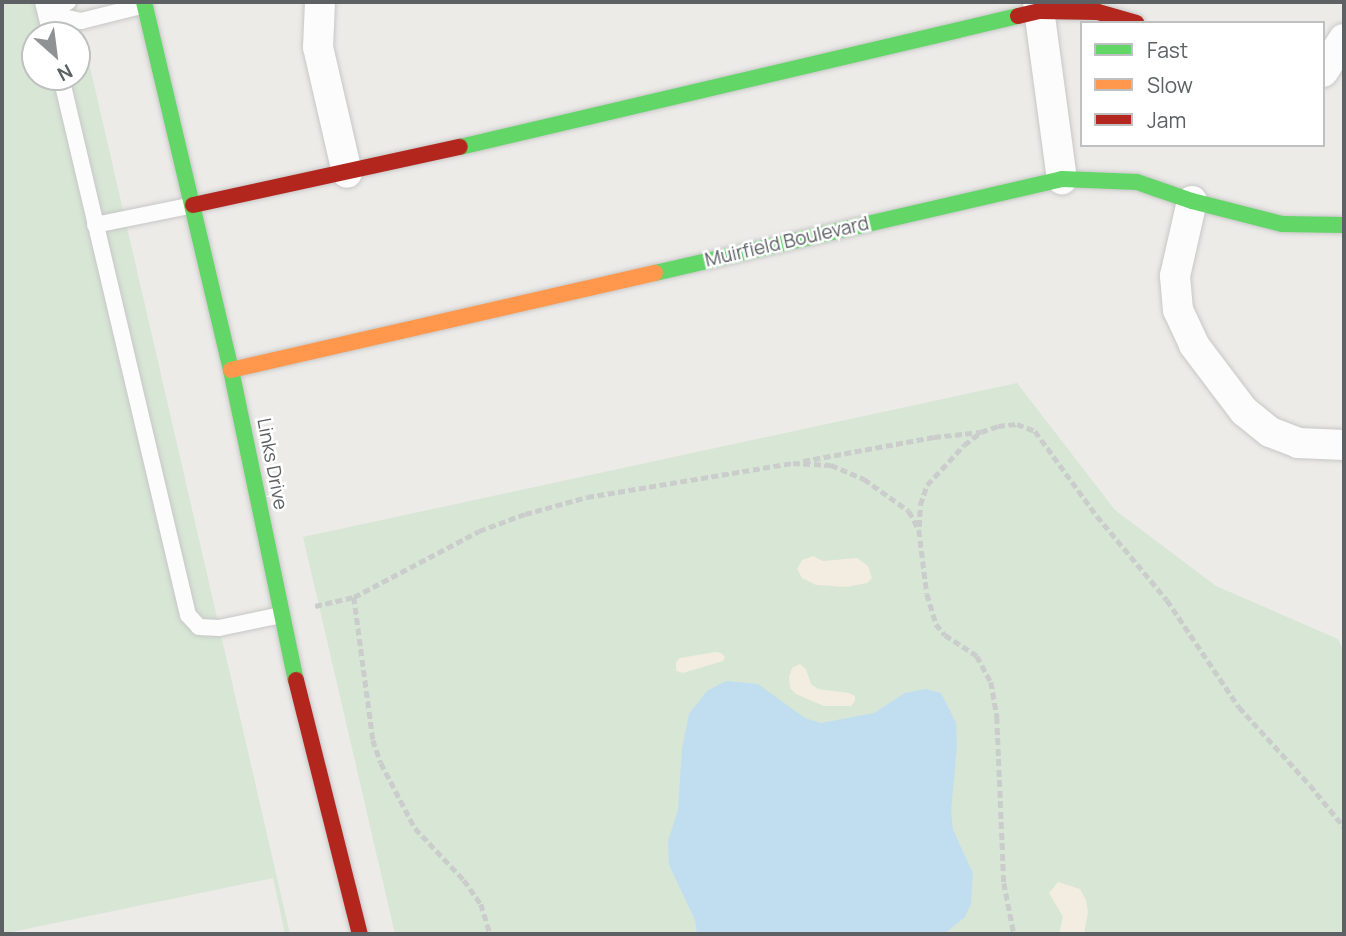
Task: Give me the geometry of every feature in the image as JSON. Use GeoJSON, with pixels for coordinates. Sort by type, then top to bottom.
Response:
{"type":"FeatureCollection","features":[{"type":"Feature","properties":{"kind":"street"},"geometry":{"type":"LineString","coordinates":[[320,2],[318,47],[347,173]]}},
{"type":"Feature","properties":{"kind":"street","name":"Links Drive"},"geometry":{"type":"LineString","coordinates":[[145,3],[231,370],[281,615],[360,934]]}},
{"type":"Feature","properties":{"kind":"street"},"geometry":{"type":"LineString","coordinates":[[1039,6],[1062,179]]}},
{"type":"Feature","properties":{"kind":"street"},"geometry":{"type":"LineString","coordinates":[[192,205],[347,173],[1039,6],[1098,12],[1129,21]]}},
{"type":"Feature","properties":{"kind":"street"},"geometry":{"type":"LineString","coordinates":[[1325,71],[1344,39]]}},
{"type":"Feature","properties":{"kind":"street"},"geometry":{"type":"LineString","coordinates":[[1325,75],[1344,81]]}},
{"type":"Feature","properties":{"kind":"street","name":"Muirfield Boulevard"},"geometry":{"type":"LineString","coordinates":[[231,370],[1062,179],[1137,182],[1192,201],[1282,224],[1344,225]]}},
{"type":"Feature","properties":{"kind":"street"},"geometry":{"type":"LineString","coordinates":[[1192,201],[1175,276],[1178,310],[1194,345],[1244,411],[1270,432],[1298,443],[1344,445]]}},
{"type":"Feature","properties":{"kind":"lane"},"geometry":{"type":"LineString","coordinates":[[44,8],[68,2]]}},
{"type":"Feature","properties":{"kind":"lane"},"geometry":{"type":"LineString","coordinates":[[44,8],[81,21],[145,3]]}},
{"type":"Feature","properties":{"kind":"lane"},"geometry":{"type":"LineString","coordinates":[[64,91],[188,615],[199,627],[219,628],[281,615]]}},
{"type":"Feature","properties":{"kind":"lane"},"geometry":{"type":"LineString","coordinates":[[95,225],[192,205]]}},
{"type":"Feature","properties":{"kind":"path"},"geometry":{"type":"LineString","coordinates":[[281,615],[354,597],[443,548],[525,514],[587,496],[1017,424],[1035,431],[1097,516],[1167,600],[1239,707],[1311,785],[1344,827]]}},
{"type":"Feature","properties":{"kind":"path"},"geometry":{"type":"LineString","coordinates":[[981,432],[964,445],[927,485],[920,505],[919,530],[927,594],[936,624],[945,635],[977,656],[991,682],[998,717],[1004,883],[1014,934]]}},
{"type":"Feature","properties":{"kind":"path"},"geometry":{"type":"LineString","coordinates":[[793,463],[831,465],[864,479],[909,511],[919,530]]}},
{"type":"Feature","properties":{"kind":"path"},"geometry":{"type":"LineString","coordinates":[[354,597],[373,740],[381,763],[415,828],[464,880],[481,904],[490,934]]}},
{"type":"Feature","properties":{"kind":"green space"},"geometry":{"type":"Polygon","coordinates":[[[2,2],[75,2],[79,21],[21,21],[21,91],[91,91],[91,71],[290,934],[285,934],[273,878],[2,934],[2,2]]]}},
{"type":"Feature","properties":{"kind":"green space"},"geometry":{"type":"Polygon","coordinates":[[[1017,383],[1115,510],[1216,586],[1338,639],[1344,652],[1344,934],[395,934],[303,537],[1017,383]]]}},
{"type":"Feature","properties":{"kind":"sand"},"geometry":{"type":"Polygon","coordinates":[[[813,556],[823,561],[857,558],[868,566],[872,578],[867,583],[847,587],[816,585],[802,578],[797,569],[802,560],[813,556]]]}},
{"type":"Feature","properties":{"kind":"sand"},"geometry":{"type":"Polygon","coordinates":[[[715,652],[725,657],[723,661],[683,673],[676,671],[676,662],[680,658],[715,652]]]}},
{"type":"Feature","properties":{"kind":"sand"},"geometry":{"type":"Polygon","coordinates":[[[800,664],[806,669],[811,684],[818,689],[849,693],[855,696],[855,701],[851,706],[824,706],[796,694],[790,688],[789,677],[792,668],[800,664]]]}},
{"type":"Feature","properties":{"kind":"sand"},"geometry":{"type":"Polygon","coordinates":[[[1058,882],[1080,889],[1086,900],[1088,912],[1084,934],[1059,934],[1063,917],[1049,893],[1058,882]]]}},
{"type":"Feature","properties":{"kind":"water"},"geometry":{"type":"Polygon","coordinates":[[[726,681],[758,684],[805,718],[821,723],[874,713],[905,693],[926,689],[941,693],[956,723],[957,746],[951,812],[953,830],[973,873],[971,904],[965,917],[944,934],[697,934],[695,920],[669,865],[668,841],[678,810],[682,749],[689,714],[707,691],[726,681]]]}},
{"type":"Feature","properties":{"kind":"traffic: fast"},"geometry":{"type":"LineString","coordinates":[[144,2],[231,370],[296,680]]}},
{"type":"Feature","properties":{"kind":"traffic: fast"},"geometry":{"type":"LineString","coordinates":[[460,147],[1018,16]]}},
{"type":"Feature","properties":{"kind":"traffic: fast"},"geometry":{"type":"LineString","coordinates":[[655,273],[1062,179],[1137,182],[1192,201],[1282,224],[1344,225]]}},
{"type":"Feature","properties":{"kind":"traffic: slow"},"geometry":{"type":"LineString","coordinates":[[231,370],[655,273]]}},
{"type":"Feature","properties":{"kind":"traffic: jam"},"geometry":{"type":"LineString","coordinates":[[1018,16],[1040,11],[1098,12],[1129,21]]}},
{"type":"Feature","properties":{"kind":"traffic: jam"},"geometry":{"type":"LineString","coordinates":[[193,205],[460,147]]}},
{"type":"Feature","properties":{"kind":"traffic: jam"},"geometry":{"type":"LineString","coordinates":[[296,680],[360,934]]}}]}
